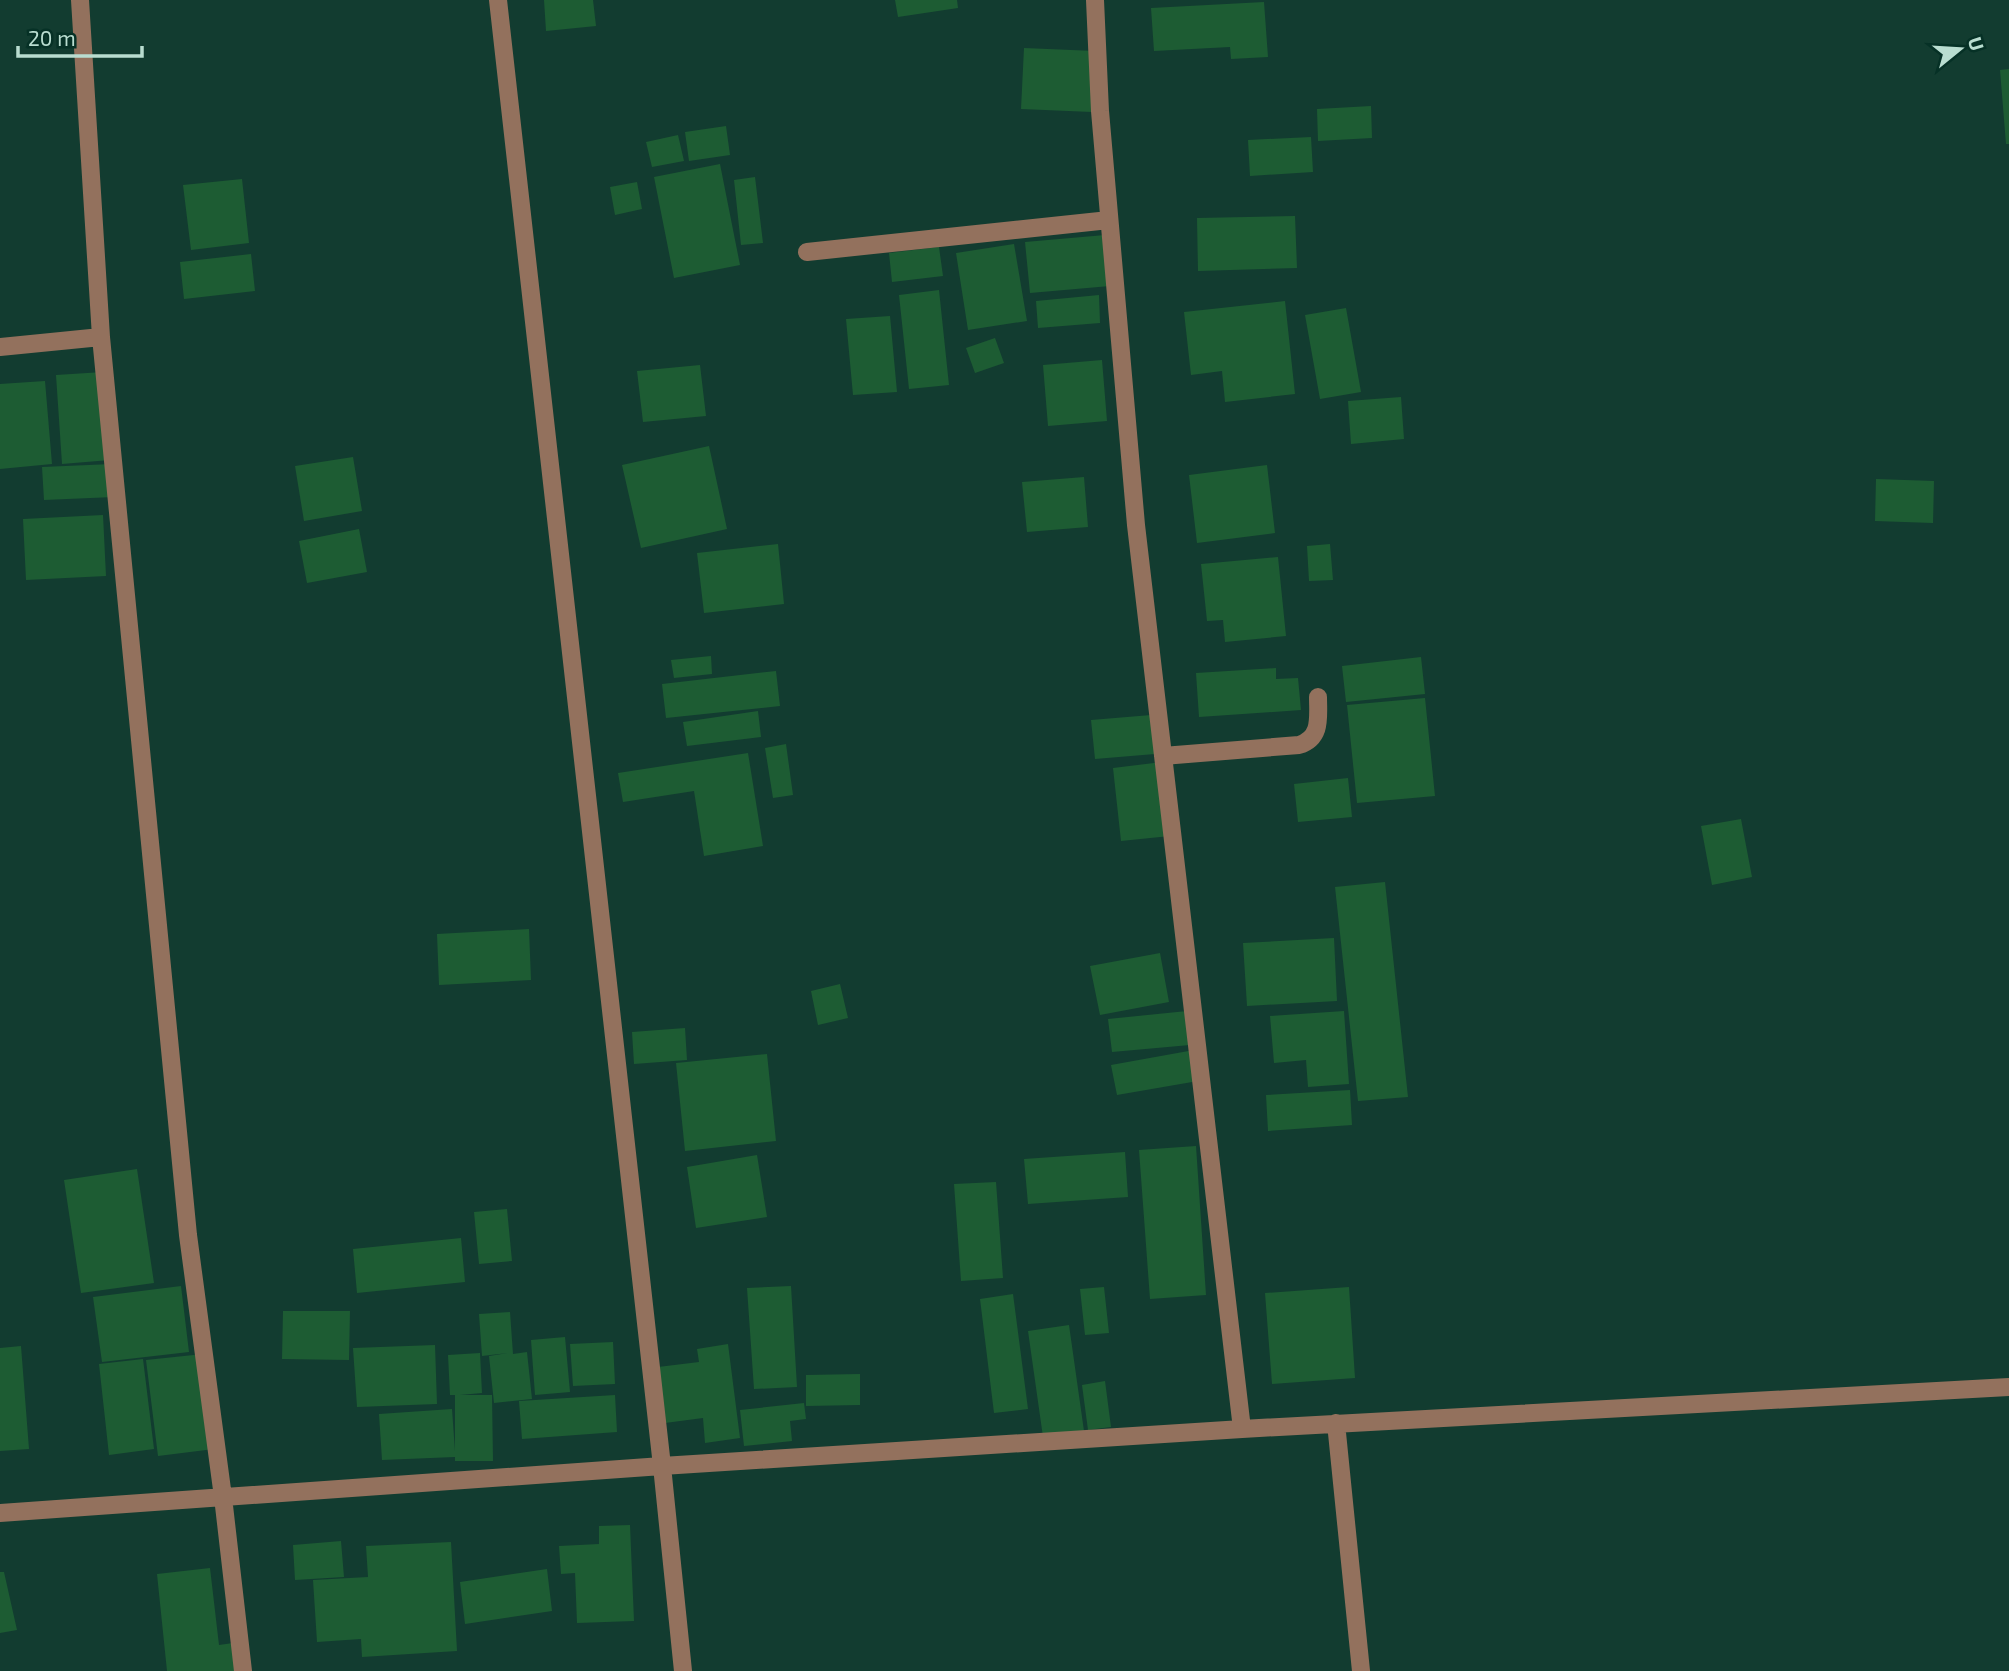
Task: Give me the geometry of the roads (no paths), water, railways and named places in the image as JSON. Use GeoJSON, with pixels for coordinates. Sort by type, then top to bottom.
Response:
{"type":"FeatureCollection","features":[{"type":"Feature","properties":{"kind":"street"},"geometry":{"type":"LineString","coordinates":[[80,0],[101,337],[188,1235],[243,1671]]}},
{"type":"Feature","properties":{"kind":"street"},"geometry":{"type":"LineString","coordinates":[[498,0],[662,1466],[682,1671]]}},
{"type":"Feature","properties":{"kind":"street"},"geometry":{"type":"LineString","coordinates":[[1095,0],[1100,111],[1136,525],[1242,1429]]}},
{"type":"Feature","properties":{"kind":"street"},"geometry":{"type":"LineString","coordinates":[[807,252],[1109,220]]}},
{"type":"Feature","properties":{"kind":"street"},"geometry":{"type":"LineString","coordinates":[[0,347],[101,337]]}},
{"type":"Feature","properties":{"kind":"street"},"geometry":{"type":"LineString","coordinates":[[1163,756],[1299,745],[1308,742],[1315,735],[1318,725],[1318,697]]}},
{"type":"Feature","properties":{"kind":"street"},"geometry":{"type":"LineString","coordinates":[[0,1513],[662,1466],[1336,1423],[2009,1387]]}},
{"type":"Feature","properties":{"kind":"street"},"geometry":{"type":"LineString","coordinates":[[1336,1423],[1361,1671]]}}]}
